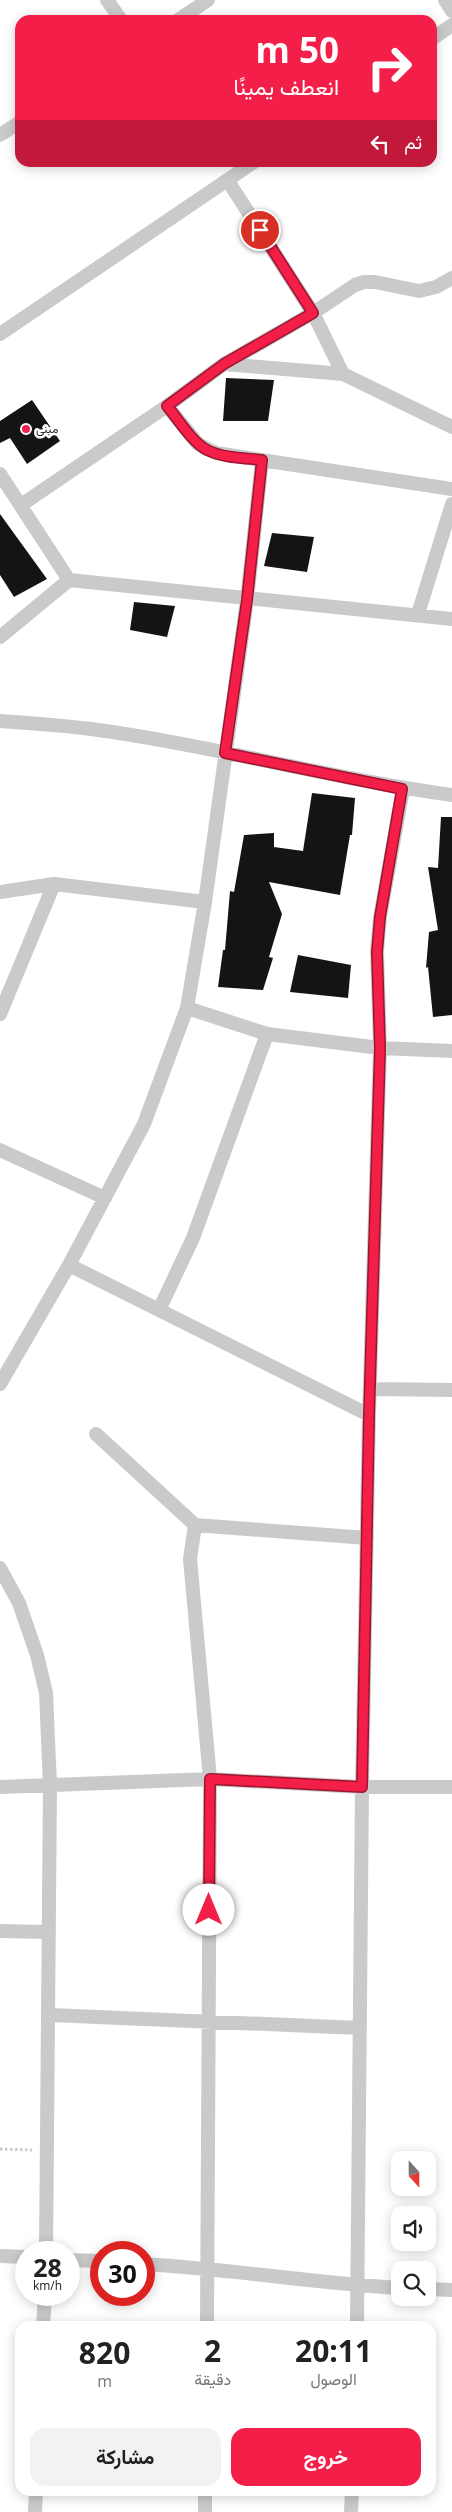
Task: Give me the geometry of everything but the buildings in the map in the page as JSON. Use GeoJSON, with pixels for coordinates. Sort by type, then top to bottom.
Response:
{"type":"FeatureCollection","features":[{"type":"Feature","properties":{"kind":"street"},"geometry":{"type":"LineString","coordinates":[[107,0],[118,15]]}},
{"type":"Feature","properties":{"kind":"street"},"geometry":{"type":"LineString","coordinates":[[186,15],[208,0]]}},
{"type":"Feature","properties":{"kind":"street"},"geometry":{"type":"LineString","coordinates":[[444,0],[452,11]]}},
{"type":"Feature","properties":{"kind":"street"},"geometry":{"type":"LineString","coordinates":[[437,36],[452,25]]}},
{"type":"Feature","properties":{"kind":"street"},"geometry":{"type":"LineString","coordinates":[[0,135],[15,125]]}},
{"type":"Feature","properties":{"kind":"street"},"geometry":{"type":"LineString","coordinates":[[0,334],[247,167]]}},
{"type":"Feature","properties":{"kind":"street"},"geometry":{"type":"LineString","coordinates":[[228,181],[313,313],[343,374]]}},
{"type":"Feature","properties":{"kind":"street"},"geometry":{"type":"LineString","coordinates":[[21,505],[167,406],[224,364],[313,313],[347,289],[364,282],[419,291],[436,287],[452,278]]}},
{"type":"Feature","properties":{"kind":"street"},"geometry":{"type":"LineString","coordinates":[[224,364],[343,374],[452,427]]}},
{"type":"Feature","properties":{"kind":"street"},"geometry":{"type":"LineString","coordinates":[[167,406],[198,444],[216,453],[452,489]]}},
{"type":"Feature","properties":{"kind":"street"},"geometry":{"type":"LineString","coordinates":[[0,1384],[69,1265],[144,1124],[187,1008],[205,902],[247,600],[262,460]]}},
{"type":"Feature","properties":{"kind":"street"},"geometry":{"type":"LineString","coordinates":[[0,474],[69,580]]}},
{"type":"Feature","properties":{"kind":"street"},"geometry":{"type":"LineString","coordinates":[[418,614],[452,504]]}},
{"type":"Feature","properties":{"kind":"street"},"geometry":{"type":"LineString","coordinates":[[0,637],[69,580],[247,600],[418,614],[452,619]]}},
{"type":"Feature","properties":{"kind":"street"},"geometry":{"type":"LineString","coordinates":[[0,721],[90,729],[225,753],[402,789],[452,795]]}},
{"type":"Feature","properties":{"kind":"street"},"geometry":{"type":"LineString","coordinates":[[357,2321],[366,1538],[380,1048],[377,952],[379,925],[402,789]]}},
{"type":"Feature","properties":{"kind":"street"},"geometry":{"type":"LineString","coordinates":[[0,892],[54,884],[205,902]]}},
{"type":"Feature","properties":{"kind":"street"},"geometry":{"type":"LineString","coordinates":[[0,1014],[54,884]]}},
{"type":"Feature","properties":{"kind":"street"},"geometry":{"type":"LineString","coordinates":[[187,1008],[267,1034],[380,1048],[452,1051]]}},
{"type":"Feature","properties":{"kind":"street"},"geometry":{"type":"LineString","coordinates":[[159,1310],[193,1238],[267,1034]]}},
{"type":"Feature","properties":{"kind":"street"},"geometry":{"type":"LineString","coordinates":[[0,1150],[105,1198]]}},
{"type":"Feature","properties":{"kind":"street"},"geometry":{"type":"LineString","coordinates":[[69,1265],[369,1416]]}},
{"type":"Feature","properties":{"kind":"street"},"geometry":{"type":"LineString","coordinates":[[370,1389],[452,1390]]}},
{"type":"Feature","properties":{"kind":"street"},"geometry":{"type":"LineString","coordinates":[[96,1434],[195,1525],[366,1538]]}},
{"type":"Feature","properties":{"kind":"street"},"geometry":{"type":"LineString","coordinates":[[195,1525],[190,1559],[210,1779],[206,2321]]}},
{"type":"Feature","properties":{"kind":"street"},"geometry":{"type":"LineString","coordinates":[[0,1568],[19,1603],[39,1665],[46,1694],[50,1785],[50,2015],[46,2241]]}},
{"type":"Feature","properties":{"kind":"street"},"geometry":{"type":"LineString","coordinates":[[0,1787],[210,1779],[362,1787],[452,1787]]}},
{"type":"Feature","properties":{"kind":"street"},"geometry":{"type":"LineString","coordinates":[[0,1931],[49,1932]]}},
{"type":"Feature","properties":{"kind":"street"},"geometry":{"type":"LineString","coordinates":[[50,2015],[360,2028]]}},
{"type":"Feature","properties":{"kind":"street"},"geometry":{"type":"LineString","coordinates":[[0,2256],[15,2257]]}},
{"type":"Feature","properties":{"kind":"street"},"geometry":{"type":"LineString","coordinates":[[155,2265],[207,2267],[358,2286],[391,2288]]}},
{"type":"Feature","properties":{"kind":"street"},"geometry":{"type":"LineString","coordinates":[[436,2289],[452,2290]]}},
{"type":"Feature","properties":{"kind":"street"},"geometry":{"type":"LineString","coordinates":[[43,2321],[44,2306]]}},
{"type":"Feature","properties":{"kind":"street"},"geometry":{"type":"LineString","coordinates":[[34,2512],[36,2496]]}},
{"type":"Feature","properties":{"kind":"street"},"geometry":{"type":"LineString","coordinates":[[205,2496],[205,2512]]}},
{"type":"Feature","properties":{"kind":"street"},"geometry":{"type":"LineString","coordinates":[[351,2512],[352,2496]]}},
{"type":"Feature","properties":{"kind":"path"},"geometry":{"type":"LineString","coordinates":[[0,2150],[48,2150]]}},
{"type":"Feature","properties":{"kind":"place","name":"مبنى"},"geometry":{"type":"Point","coordinates":[26,429]}},
{"type":"Feature","properties":{"kind":"route"},"geometry":{"type":"LineString","coordinates":[[209,1910],[210,1779],[362,1787],[369,1416],[380,1048],[377,952],[380,917],[402,789],[225,753],[247,600],[262,460],[216,453],[206,449],[198,444],[167,406],[224,364],[313,313],[260,230]]}}]}
